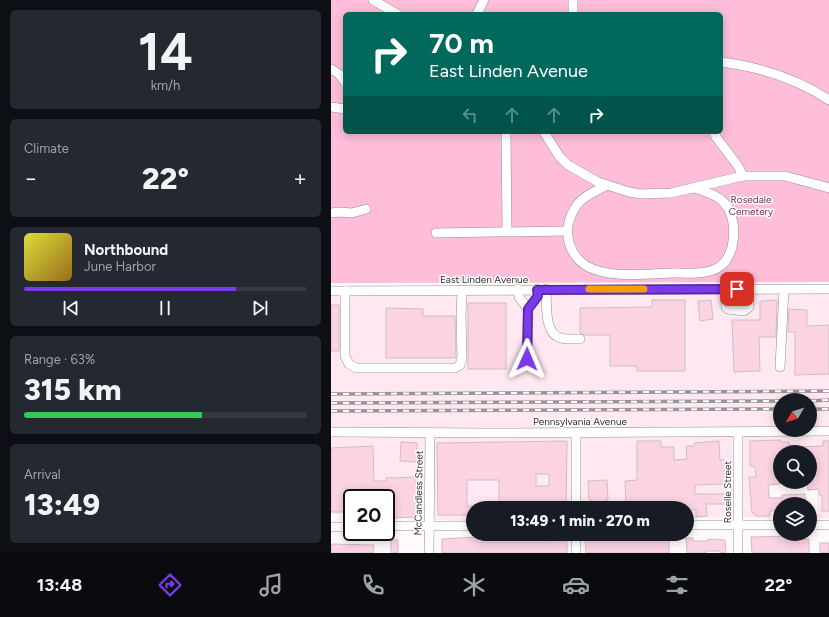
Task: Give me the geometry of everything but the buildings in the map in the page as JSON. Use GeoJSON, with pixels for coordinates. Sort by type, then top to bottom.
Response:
{"type":"FeatureCollection","features":[{"type":"Feature","properties":{"kind":"street"},"geometry":{"type":"LineString","coordinates":[[373,0],[394,12]]}},
{"type":"Feature","properties":{"kind":"street"},"geometry":{"type":"LineString","coordinates":[[478,12],[484,0]]}},
{"type":"Feature","properties":{"kind":"street"},"geometry":{"type":"LineString","coordinates":[[573,0],[573,12]]}},
{"type":"Feature","properties":{"kind":"street"},"geometry":{"type":"LineString","coordinates":[[723,62],[749,66],[783,76],[814,90],[829,100]]}},
{"type":"Feature","properties":{"kind":"street"},"geometry":{"type":"LineString","coordinates":[[331,68],[343,79]]}},
{"type":"Feature","properties":{"kind":"street"},"geometry":{"type":"LineString","coordinates":[[331,107],[343,109]]}},
{"type":"Feature","properties":{"kind":"street"},"geometry":{"type":"LineString","coordinates":[[506,134],[507,231]]}},
{"type":"Feature","properties":{"kind":"street"},"geometry":{"type":"LineString","coordinates":[[545,134],[559,156],[568,165],[587,177],[629,192],[641,194],[671,193],[743,176],[785,176],[829,188]]}},
{"type":"Feature","properties":{"kind":"street"},"geometry":{"type":"LineString","coordinates":[[715,134],[738,166],[743,176]]}},
{"type":"Feature","properties":{"kind":"street"},"geometry":{"type":"LineString","coordinates":[[607,185],[582,199],[569,218],[567,231],[572,252],[580,262],[601,272],[627,274],[703,272],[717,268],[723,264],[729,255],[734,234],[732,215],[728,206],[719,197],[706,191],[694,188]]}},
{"type":"Feature","properties":{"kind":"street"},"geometry":{"type":"LineString","coordinates":[[331,213],[352,213],[366,209]]}},
{"type":"Feature","properties":{"kind":"street"},"geometry":{"type":"LineString","coordinates":[[436,233],[567,231]]}},
{"type":"Feature","properties":{"kind":"street"},"geometry":{"type":"LineString","coordinates":[[527,359],[528,309],[542,289]]}},
{"type":"Feature","properties":{"kind":"street"},"geometry":{"type":"LineString","coordinates":[[542,289],[551,331],[559,338],[580,339]]}},
{"type":"Feature","properties":{"kind":"street"},"geometry":{"type":"LineString","coordinates":[[725,289],[725,306],[728,309],[744,311],[749,307],[749,289]]}},
{"type":"Feature","properties":{"kind":"street"},"geometry":{"type":"LineString","coordinates":[[780,367],[784,289]]}},
{"type":"Feature","properties":{"kind":"street","name":"East Linden Avenue"},"geometry":{"type":"LineString","coordinates":[[331,291],[829,289]]}},
{"type":"Feature","properties":{"kind":"street"},"geometry":{"type":"LineString","coordinates":[[345,291],[345,356],[349,364],[356,368],[455,368],[460,365],[462,358],[462,290]]}},
{"type":"Feature","properties":{"kind":"street"},"geometry":{"type":"LineString","coordinates":[[518,290],[519,297],[528,309]]}},
{"type":"Feature","properties":{"kind":"street","name":"Pennsylvania Avenue"},"geometry":{"type":"LineString","coordinates":[[331,432],[829,431]]}},
{"type":"Feature","properties":{"kind":"street"},"geometry":{"type":"LineString","coordinates":[[576,432],[576,501]]}},
{"type":"Feature","properties":{"kind":"street","name":"Roselle Street"},"geometry":{"type":"LineString","coordinates":[[738,432],[738,553]]}},
{"type":"Feature","properties":{"kind":"street","name":"McCandless Street"},"geometry":{"type":"LineString","coordinates":[[429,553],[430,433]]}},
{"type":"Feature","properties":{"kind":"street"},"geometry":{"type":"LineString","coordinates":[[694,525],[773,525]]}},
{"type":"Feature","properties":{"kind":"street"},"geometry":{"type":"LineString","coordinates":[[817,525],[829,525]]}},
{"type":"Feature","properties":{"kind":"street"},"geometry":{"type":"LineString","coordinates":[[395,526],[466,526]]}},
{"type":"Feature","properties":{"kind":"street"},"geometry":{"type":"LineString","coordinates":[[331,527],[343,527]]}},
{"type":"Feature","properties":{"kind":"street"},"geometry":{"type":"LineString","coordinates":[[576,541],[576,553]]}},
{"type":"Feature","properties":{"kind":"shaded area"},"geometry":{"type":"Polygon","coordinates":[[[829,293],[829,518],[818,518],[817,445],[773,445],[773,475],[770,485],[771,520],[749,517],[694,518],[694,501],[466,501],[466,521],[436,520],[395,513],[395,489],[343,489],[343,513],[331,514],[331,296],[829,293]]]}},
{"type":"Feature","properties":{"kind":"green space","name":"Rosedale Cemetery"},"geometry":{"type":"Polygon","coordinates":[[[331,0],[829,0],[829,282],[331,283],[331,0]]]}},
{"type":"Feature","properties":{"kind":"railway"},"geometry":{"type":"LineString","coordinates":[[331,394],[829,391]]}},
{"type":"Feature","properties":{"kind":"railway"},"geometry":{"type":"LineString","coordinates":[[817,401],[829,400]]}},
{"type":"Feature","properties":{"kind":"railway"},"geometry":{"type":"LineString","coordinates":[[331,403],[773,401]]}},
{"type":"Feature","properties":{"kind":"railway"},"geometry":{"type":"LineString","coordinates":[[331,411],[773,409]]}},
{"type":"Feature","properties":{"kind":"railway"},"geometry":{"type":"LineString","coordinates":[[817,409],[829,409]]}},
{"type":"Feature","properties":{"kind":"slow traffic"},"geometry":{"type":"LineString","coordinates":[[589,289],[644,289]]}},
{"type":"Feature","properties":{"kind":"route"},"geometry":{"type":"LineString","coordinates":[[527,359],[528,309],[538,296],[537,290],[737,289]]}}]}
